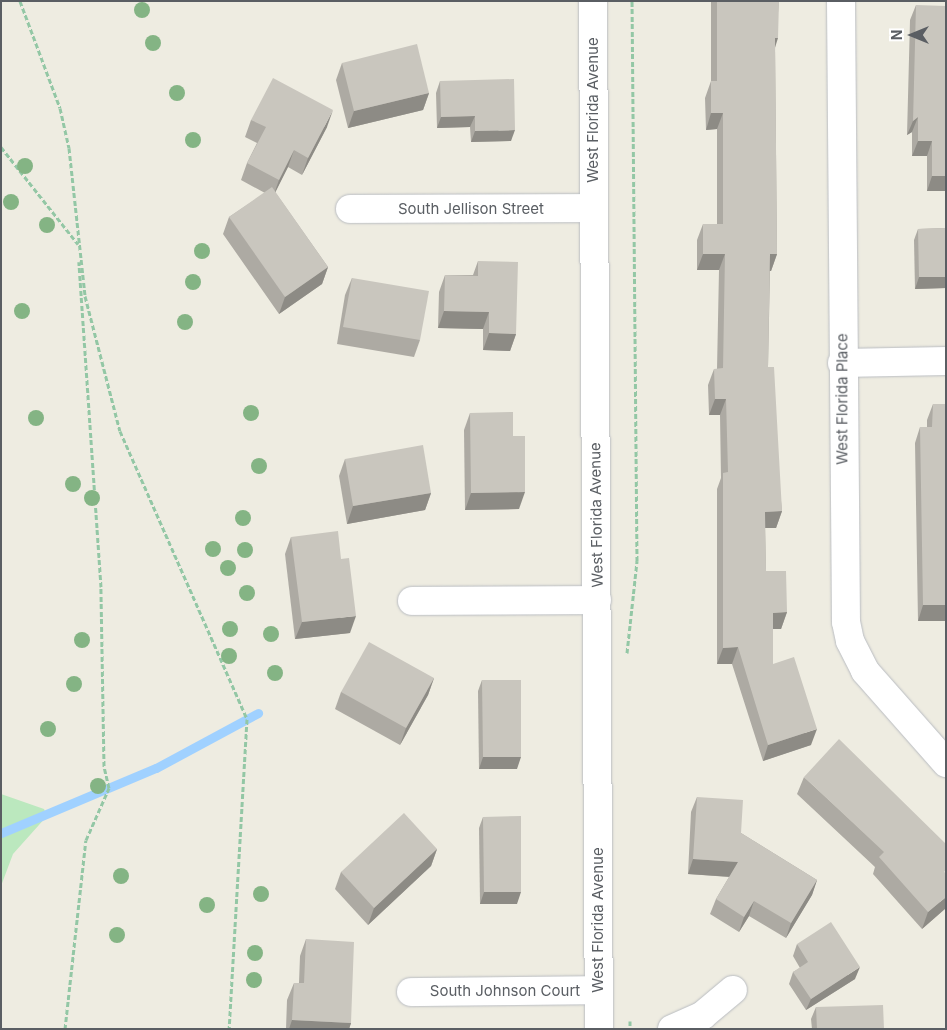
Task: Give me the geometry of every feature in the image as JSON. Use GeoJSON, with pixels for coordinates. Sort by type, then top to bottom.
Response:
{"type":"FeatureCollection","features":[{"type":"Feature","properties":{"kind":"street","name":"West Florida Avenue"},"geometry":{"type":"LineString","coordinates":[[593,1],[599,1029]]}},
{"type":"Feature","properties":{"kind":"street","name":"West Florida Place"},"geometry":{"type":"LineString","coordinates":[[841,1],[844,598],[850,642],[875,683],[946,762]]}},
{"type":"Feature","properties":{"kind":"street","name":"South Jellison Street"},"geometry":{"type":"LineString","coordinates":[[350,209],[593,208]]}},
{"type":"Feature","properties":{"kind":"street"},"geometry":{"type":"LineString","coordinates":[[842,364],[946,361]]}},
{"type":"Feature","properties":{"kind":"street"},"geometry":{"type":"LineString","coordinates":[[412,601],[597,600]]}},
{"type":"Feature","properties":{"kind":"street","name":"South Johnson Court"},"geometry":{"type":"LineString","coordinates":[[411,992],[599,990]]}},
{"type":"Feature","properties":{"kind":"street"},"geometry":{"type":"LineString","coordinates":[[672,1029],[703,1015],[733,990]]}},
{"type":"Feature","properties":{"kind":"path"},"geometry":{"type":"LineString","coordinates":[[20,1],[60,108],[85,296],[120,431],[247,719],[229,1029]]}},
{"type":"Feature","properties":{"kind":"path"},"geometry":{"type":"LineString","coordinates":[[627,659],[637,561],[632,1]]}},
{"type":"Feature","properties":{"kind":"path"},"geometry":{"type":"LineString","coordinates":[[1,148],[79,246],[102,597],[104,766],[109,788],[86,840],[65,1029]]}},
{"type":"Feature","properties":{"kind":"path"},"geometry":{"type":"LineString","coordinates":[[630,1010],[630,1029]]}},
{"type":"Feature","properties":{"kind":"green space"},"geometry":{"type":"Polygon","coordinates":[[[1,794],[44,809],[47,816],[13,854],[1,886],[1,794]]]}},
{"type":"Feature","properties":{"kind":"building"},"geometry":{"type":"Polygon","coordinates":[[[717,1],[779,1],[778,38],[775,38],[777,254],[770,254],[768,367],[774,367],[782,511],[765,512],[766,571],[786,571],[787,612],[773,613],[773,664],[794,657],[817,729],[768,745],[738,647],[723,648],[723,473],[728,472],[726,399],[715,399],[714,369],[723,368],[725,254],[703,254],[703,224],[723,224],[723,113],[711,113],[711,81],[717,81],[717,1]]]}},
{"type":"Feature","properties":{"kind":"building"},"geometry":{"type":"Polygon","coordinates":[[[916,5],[946,6],[946,176],[932,176],[932,141],[918,141],[918,117],[913,121],[916,5]]]}},
{"type":"Feature","properties":{"kind":"building"},"geometry":{"type":"Polygon","coordinates":[[[417,44],[429,93],[354,111],[342,63],[417,44]]]}},
{"type":"Feature","properties":{"kind":"building"},"geometry":{"type":"Polygon","coordinates":[[[273,78],[333,110],[308,158],[294,150],[279,180],[247,163],[266,127],[251,120],[273,78]]]}},
{"type":"Feature","properties":{"kind":"building"},"geometry":{"type":"Polygon","coordinates":[[[514,79],[515,130],[475,131],[475,116],[441,117],[440,81],[514,79]]]}},
{"type":"Feature","properties":{"kind":"building"},"geometry":{"type":"Polygon","coordinates":[[[272,187],[328,267],[285,297],[229,217],[272,187]]]}},
{"type":"Feature","properties":{"kind":"building"},"geometry":{"type":"Polygon","coordinates":[[[946,228],[946,277],[919,277],[918,229],[946,228]]]}},
{"type":"Feature","properties":{"kind":"building"},"geometry":{"type":"Polygon","coordinates":[[[478,261],[518,262],[516,334],[489,333],[489,312],[444,311],[445,275],[478,276],[478,261]]]}},
{"type":"Feature","properties":{"kind":"building"},"geometry":{"type":"Polygon","coordinates":[[[352,278],[429,291],[420,340],[343,327],[352,278]]]}},
{"type":"Feature","properties":{"kind":"building"},"geometry":{"type":"Polygon","coordinates":[[[933,404],[946,404],[946,605],[923,605],[920,427],[932,427],[933,404]]]}},
{"type":"Feature","properties":{"kind":"building"},"geometry":{"type":"Polygon","coordinates":[[[513,412],[513,436],[525,436],[525,492],[471,493],[470,413],[513,412]]]}},
{"type":"Feature","properties":{"kind":"building"},"geometry":{"type":"Polygon","coordinates":[[[423,445],[431,493],[353,506],[345,459],[423,445]]]}},
{"type":"Feature","properties":{"kind":"building"},"geometry":{"type":"Polygon","coordinates":[[[338,531],[341,559],[349,558],[356,616],[302,622],[291,537],[338,531]]]}},
{"type":"Feature","properties":{"kind":"building"},"geometry":{"type":"Polygon","coordinates":[[[369,642],[434,678],[406,728],[341,692],[369,642]]]}},
{"type":"Feature","properties":{"kind":"building"},"geometry":{"type":"Polygon","coordinates":[[[482,680],[521,680],[521,757],[483,757],[482,680]]]}},
{"type":"Feature","properties":{"kind":"building"},"geometry":{"type":"Polygon","coordinates":[[[839,739],[946,844],[946,870],[944,872],[946,873],[946,897],[928,912],[879,857],[884,852],[804,777],[839,739]]]}},
{"type":"Feature","properties":{"kind":"building"},"geometry":{"type":"Polygon","coordinates":[[[697,797],[743,800],[741,833],[817,880],[791,923],[754,901],[744,917],[716,899],[738,862],[693,859],[697,797]]]}},
{"type":"Feature","properties":{"kind":"building"},"geometry":{"type":"Polygon","coordinates":[[[404,813],[437,849],[374,908],[341,872],[404,813]]]}},
{"type":"Feature","properties":{"kind":"building"},"geometry":{"type":"Polygon","coordinates":[[[521,816],[521,892],[484,892],[483,817],[521,816]]]}},
{"type":"Feature","properties":{"kind":"building"},"geometry":{"type":"Polygon","coordinates":[[[831,922],[860,967],[811,999],[793,972],[808,962],[797,944],[831,922]]]}},
{"type":"Feature","properties":{"kind":"building"},"geometry":{"type":"Polygon","coordinates":[[[306,939],[354,942],[351,1023],[292,1020],[294,983],[304,983],[306,939]]]}},
{"type":"Feature","properties":{"kind":"building"},"geometry":{"type":"Polygon","coordinates":[[[883,1005],[884,1029],[817,1029],[816,1007],[883,1005]]]}},
{"type":"Feature","properties":{"kind":"waterway"},"geometry":{"type":"LineString","coordinates":[[1,833],[156,768],[258,713]]}}]}
